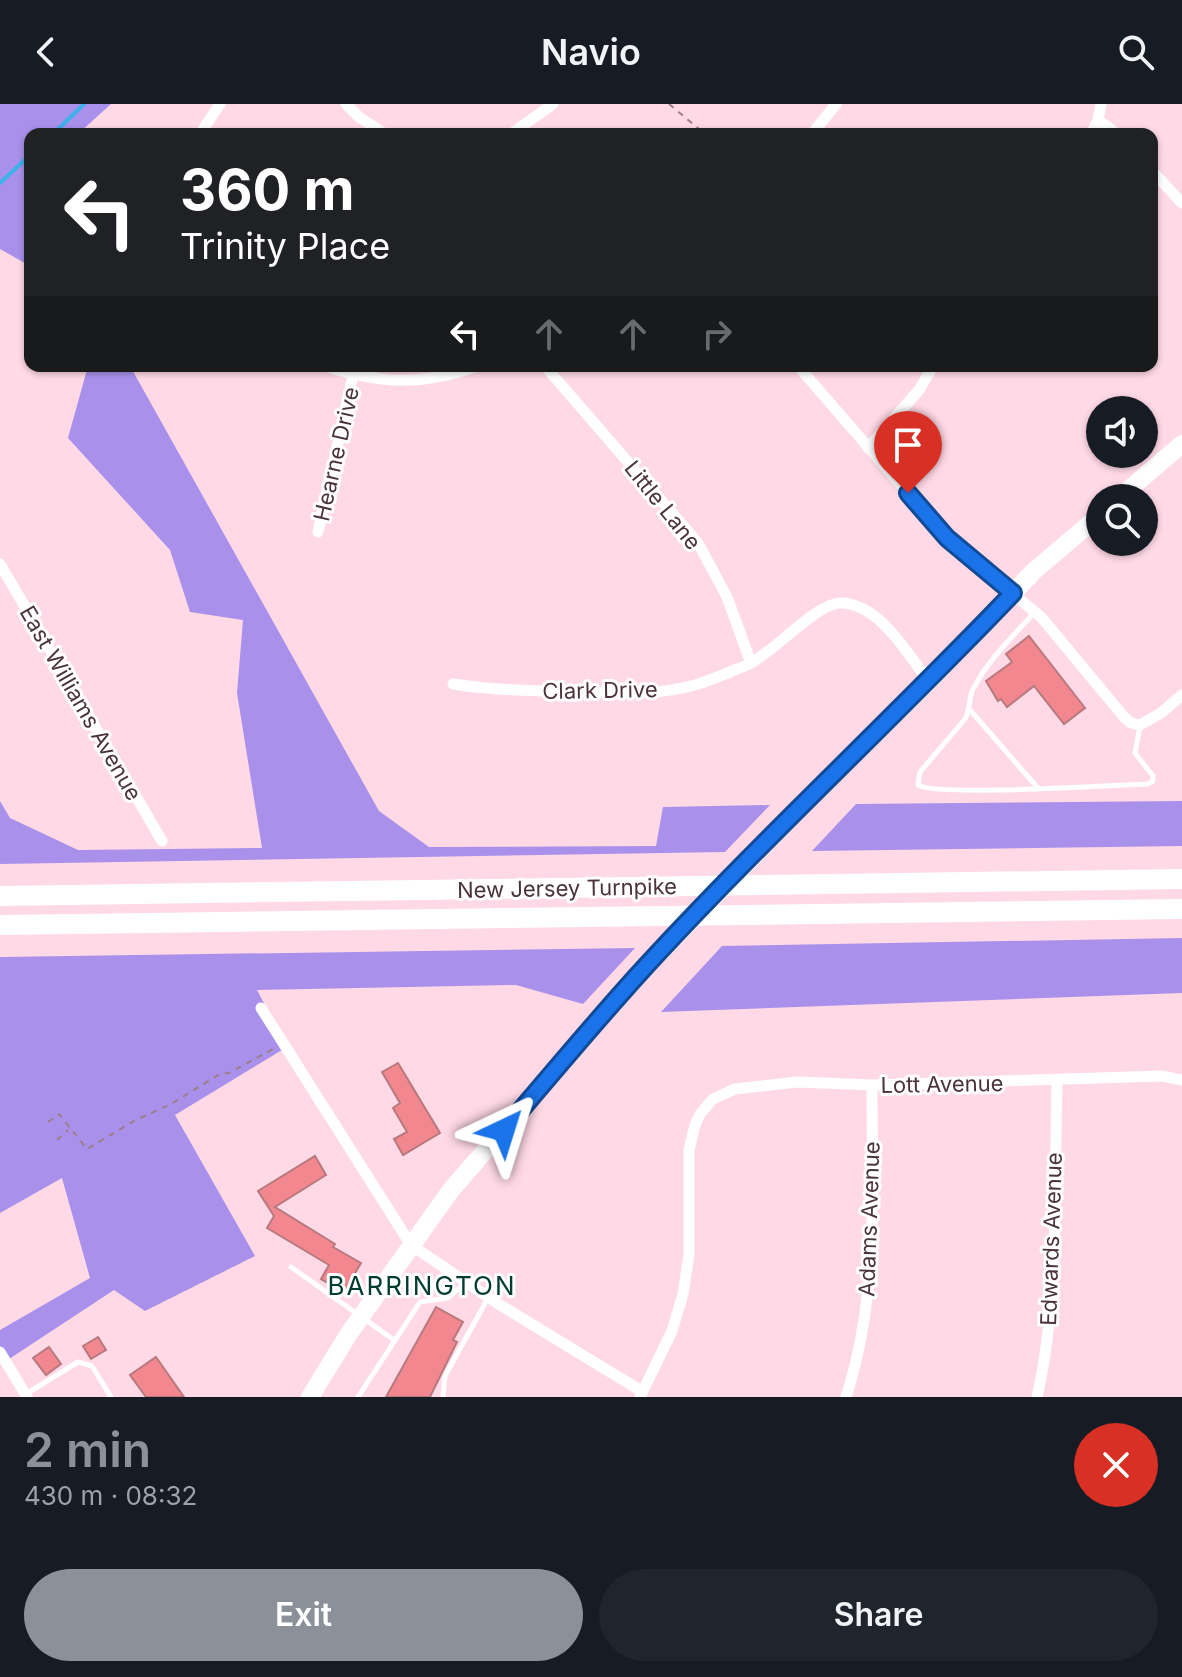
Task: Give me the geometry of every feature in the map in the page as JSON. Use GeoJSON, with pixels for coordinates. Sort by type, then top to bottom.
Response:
{"type":"FeatureCollection","features":[{"type":"Feature","properties":{"kind":"highway","name":"New Jersey Turnpike"},"geometry":{"type":"LineString","coordinates":[[0,896],[1182,879]]}},
{"type":"Feature","properties":{"kind":"highway","name":"New Jersey Turnpike"},"geometry":{"type":"LineString","coordinates":[[0,925],[1182,909]]}},
{"type":"Feature","properties":{"kind":"main road"},"geometry":{"type":"LineString","coordinates":[[1135,484],[1182,444]]}},
{"type":"Feature","properties":{"kind":"main road"},"geometry":{"type":"LineString","coordinates":[[310,1397],[361,1317],[451,1190],[635,978],[1034,571],[1086,527]]}},
{"type":"Feature","properties":{"kind":"street"},"geometry":{"type":"LineString","coordinates":[[204,128],[220,104]]}},
{"type":"Feature","properties":{"kind":"street"},"geometry":{"type":"LineString","coordinates":[[346,104],[376,128]]}},
{"type":"Feature","properties":{"kind":"street"},"geometry":{"type":"LineString","coordinates":[[519,128],[553,104]]}},
{"type":"Feature","properties":{"kind":"street"},"geometry":{"type":"LineString","coordinates":[[817,128],[836,104]]}},
{"type":"Feature","properties":{"kind":"street"},"geometry":{"type":"LineString","coordinates":[[1094,128],[1101,104]]}},
{"type":"Feature","properties":{"kind":"street"},"geometry":{"type":"LineString","coordinates":[[1098,120],[1109,128]]}},
{"type":"Feature","properties":{"kind":"street"},"geometry":{"type":"LineString","coordinates":[[1158,177],[1182,202]]}},
{"type":"Feature","properties":{"kind":"street"},"geometry":{"type":"LineString","coordinates":[[344,372],[399,381],[443,378],[460,372]]}},
{"type":"Feature","properties":{"kind":"street","name":"Little Lane"},"geometry":{"type":"LineString","coordinates":[[550,372],[698,543],[727,597],[751,663]]}},
{"type":"Feature","properties":{"kind":"street"},"geometry":{"type":"LineString","coordinates":[[803,372],[947,538],[1035,612],[1131,723],[1140,725],[1161,713],[1182,695]]}},
{"type":"Feature","properties":{"kind":"street"},"geometry":{"type":"LineString","coordinates":[[868,448],[919,390],[930,372]]}},
{"type":"Feature","properties":{"kind":"street","name":"Hearne Drive"},"geometry":{"type":"LineString","coordinates":[[318,532],[353,375]]}},
{"type":"Feature","properties":{"kind":"street","name":"East Williams Avenue"},"geometry":{"type":"LineString","coordinates":[[0,564],[162,841]]}},
{"type":"Feature","properties":{"kind":"street","name":"Clark Drive"},"geometry":{"type":"LineString","coordinates":[[453,684],[494,691],[645,693],[695,685],[751,663],[827,605],[840,602],[859,606],[879,619],[929,681]]}},
{"type":"Feature","properties":{"kind":"street"},"geometry":{"type":"LineString","coordinates":[[261,1008],[411,1245],[641,1395]]}},
{"type":"Feature","properties":{"kind":"street","name":"Lott Avenue"},"geometry":{"type":"LineString","coordinates":[[641,1395],[672,1331],[683,1294],[689,1254],[689,1150],[695,1125],[713,1099],[735,1089],[797,1082],[872,1085],[1162,1076],[1182,1080]]}},
{"type":"Feature","properties":{"kind":"street","name":"Edwards Avenue"},"geometry":{"type":"LineString","coordinates":[[1037,1397],[1047,1351],[1052,1273],[1057,1081]]}},
{"type":"Feature","properties":{"kind":"street","name":"Adams Avenue"},"geometry":{"type":"LineString","coordinates":[[846,1397],[863,1339],[872,1273],[872,1085]]}},
{"type":"Feature","properties":{"kind":"street"},"geometry":{"type":"LineString","coordinates":[[0,1352],[27,1396]]}},
{"type":"Feature","properties":{"kind":"lane"},"geometry":{"type":"LineString","coordinates":[[1035,612],[982,673],[971,693],[970,710],[920,772],[918,785],[924,789],[959,790],[1151,783],[1153,776],[1135,753],[1140,725]]}},
{"type":"Feature","properties":{"kind":"lane"},"geometry":{"type":"LineString","coordinates":[[970,710],[1038,788]]}},
{"type":"Feature","properties":{"kind":"lane"},"geometry":{"type":"LineString","coordinates":[[291,1267],[394,1340]]}},
{"type":"Feature","properties":{"kind":"lane"},"geometry":{"type":"LineString","coordinates":[[358,1397],[420,1302],[448,1298],[466,1282]]}},
{"type":"Feature","properties":{"kind":"lane"},"geometry":{"type":"LineString","coordinates":[[443,1397],[445,1376],[488,1298]]}},
{"type":"Feature","properties":{"kind":"lane"},"geometry":{"type":"LineString","coordinates":[[27,1396],[78,1362],[92,1366],[111,1397]]}},
{"type":"Feature","properties":{"kind":"path"},"geometry":{"type":"LineString","coordinates":[[669,104],[698,128]]}},
{"type":"Feature","properties":{"kind":"path"},"geometry":{"type":"LineString","coordinates":[[48,1122],[59,1114],[87,1149],[220,1074],[229,1073],[273,1049]]}},
{"type":"Feature","properties":{"kind":"path"},"geometry":{"type":"LineString","coordinates":[[57,1140],[70,1128]]}},
{"type":"Feature","properties":{"kind":"shaded area"},"geometry":{"type":"Polygon","coordinates":[[[0,104],[111,104],[85,128],[24,128],[24,263],[0,249],[0,104]]]}},
{"type":"Feature","properties":{"kind":"shaded area"},"geometry":{"type":"Polygon","coordinates":[[[86,372],[133,372],[379,811],[429,847],[656,846],[663,807],[770,805],[725,852],[0,864],[0,801],[10,818],[78,850],[262,848],[237,693],[243,620],[190,612],[170,550],[68,438],[86,372]]]}},
{"type":"Feature","properties":{"kind":"shaded area"},"geometry":{"type":"Polygon","coordinates":[[[1182,801],[1182,846],[812,851],[856,804],[1182,801]]]}},
{"type":"Feature","properties":{"kind":"shaded area"},"geometry":{"type":"Polygon","coordinates":[[[1182,938],[1182,993],[661,1012],[722,946],[1182,938]]]}},
{"type":"Feature","properties":{"kind":"shaded area"},"geometry":{"type":"Polygon","coordinates":[[[635,948],[583,1004],[516,985],[257,990],[287,1047],[175,1115],[255,1256],[145,1311],[114,1290],[6,1361],[0,1352],[0,1330],[90,1278],[62,1178],[0,1213],[0,957],[635,948]]]}},
{"type":"Feature","properties":{"kind":"building"},"geometry":{"type":"Polygon","coordinates":[[[1029,636],[1085,708],[1064,724],[1034,686],[1007,707],[1001,699],[998,701],[986,681],[1012,662],[1006,654],[1029,636]]]}},
{"type":"Feature","properties":{"kind":"building"},"geometry":{"type":"Polygon","coordinates":[[[398,1063],[440,1133],[403,1155],[394,1139],[407,1132],[393,1108],[400,1103],[382,1072],[398,1063]]]}},
{"type":"Feature","properties":{"kind":"building"},"geometry":{"type":"Polygon","coordinates":[[[315,1156],[326,1175],[275,1207],[361,1263],[344,1292],[321,1279],[329,1265],[267,1228],[274,1216],[258,1191],[315,1156]]]}},
{"type":"Feature","properties":{"kind":"building"},"geometry":{"type":"Polygon","coordinates":[[[436,1307],[463,1322],[453,1340],[457,1342],[430,1397],[386,1397],[436,1307]]]}},
{"type":"Feature","properties":{"kind":"building"},"geometry":{"type":"Polygon","coordinates":[[[98,1337],[106,1350],[91,1359],[83,1346],[98,1337]]]}},
{"type":"Feature","properties":{"kind":"building"},"geometry":{"type":"Polygon","coordinates":[[[49,1347],[61,1364],[46,1375],[33,1358],[49,1347]]]}},
{"type":"Feature","properties":{"kind":"building"},"geometry":{"type":"Polygon","coordinates":[[[156,1357],[184,1397],[146,1397],[130,1375],[156,1357]]]}},
{"type":"Feature","properties":{"kind":"waterway"},"geometry":{"type":"LineString","coordinates":[[59,128],[84,104]]}},
{"type":"Feature","properties":{"kind":"waterway"},"geometry":{"type":"LineString","coordinates":[[0,183],[24,161]]}},
{"type":"Feature","properties":{"kind":"district","name":"BARRINGTON"},"geometry":{"type":"Point","coordinates":[422,1285]}},
{"type":"Feature","properties":{"kind":"route"},"geometry":{"type":"LineString","coordinates":[[504,1130],[635,978],[1013,593],[947,538],[908,493]]}}]}
